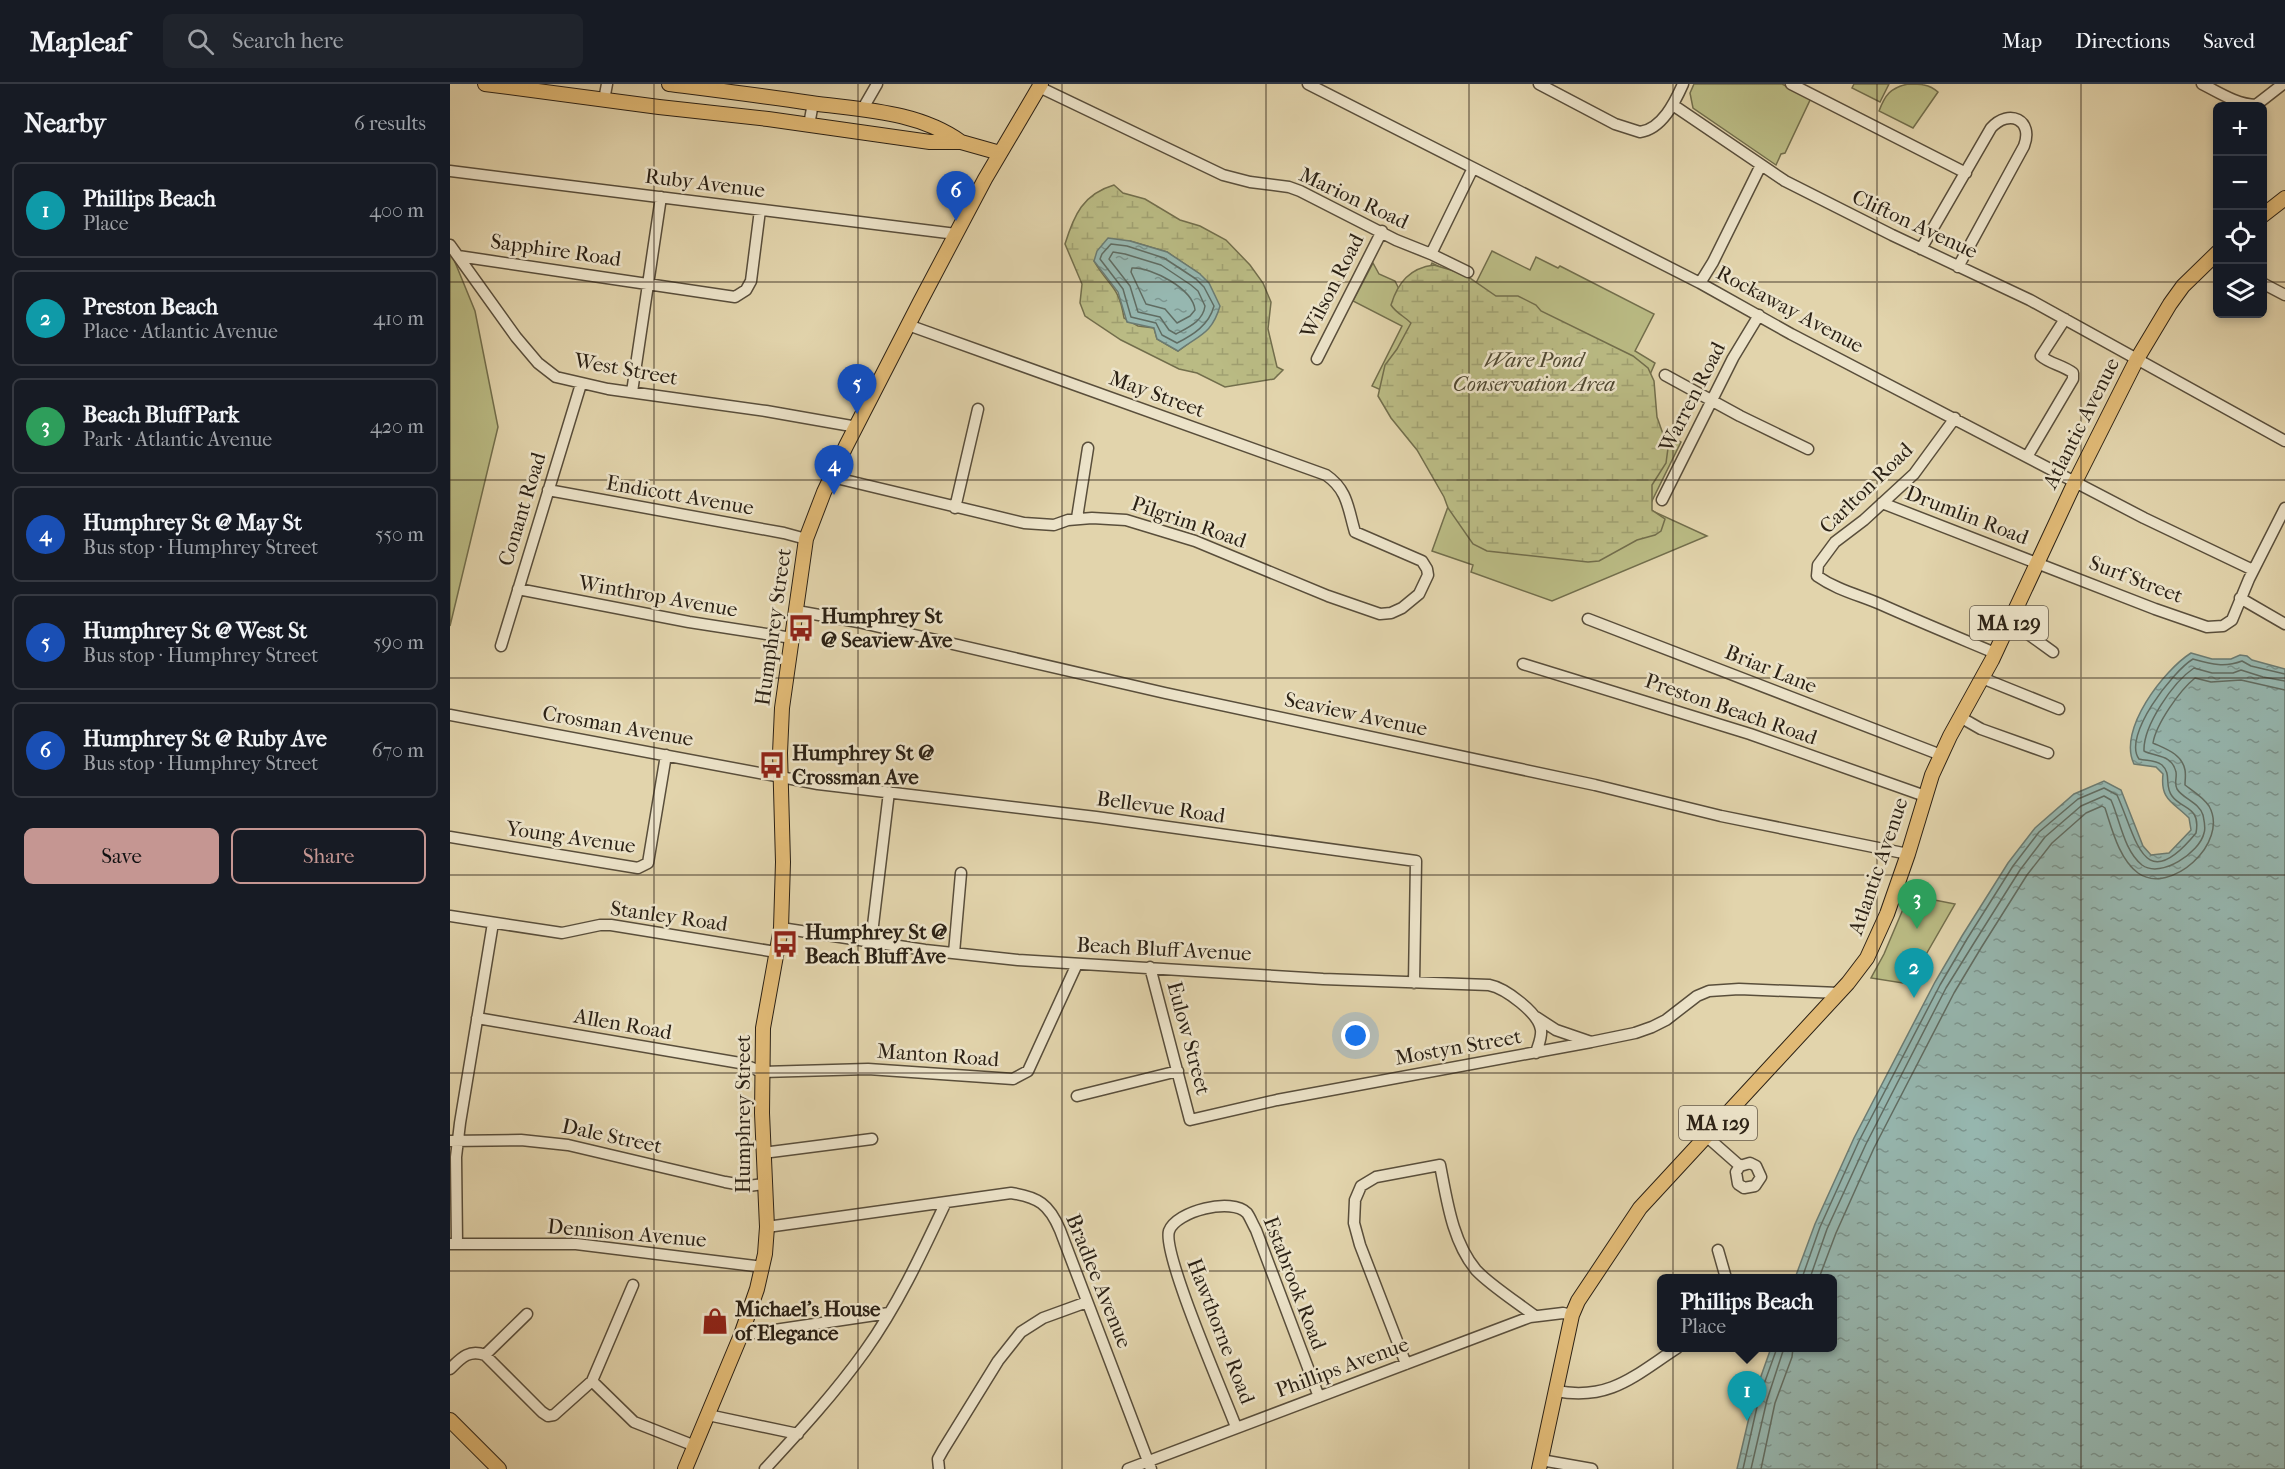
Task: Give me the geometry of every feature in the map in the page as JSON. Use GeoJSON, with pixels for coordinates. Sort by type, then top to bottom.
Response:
{"type":"FeatureCollection","features":[{"type":"Feature","properties":{"kind":"main road"},"geometry":{"type":"LineString","coordinates":[[485,84],[930,142],[961,142],[1000,153]]}},
{"type":"Feature","properties":{"kind":"main road"},"geometry":{"type":"LineString","coordinates":[[669,84],[862,110],[923,121],[949,133],[961,142]]}},
{"type":"Feature","properties":{"kind":"main road","name":"Humphrey Street"},"geometry":{"type":"LineString","coordinates":[[685,1469],[741,1335],[763,1267],[767,1227],[763,1153],[763,1028],[781,928],[782,708],[806,539],[831,477],[908,325],[1000,153],[1040,86]]}},
{"type":"Feature","properties":{"kind":"main road"},"geometry":{"type":"LineString","coordinates":[[2267,212],[2285,198]]}},
{"type":"Feature","properties":{"kind":"main road","name":"Atlantic Avenue"},"geometry":{"type":"LineString","coordinates":[[1538,1467],[1572,1315],[1588,1286],[1640,1208],[1862,966],[1887,914],[1908,854],[1924,796],[1941,755],[1995,652],[2075,482],[2137,359],[2170,304],[2183,286],[2213,256]]}},
{"type":"Feature","properties":{"kind":"main road"},"geometry":{"type":"LineString","coordinates":[[450,1420],[499,1469]]}},
{"type":"Feature","properties":{"kind":"street"},"geometry":{"type":"LineString","coordinates":[[604,100],[607,84]]}},
{"type":"Feature","properties":{"kind":"street"},"geometry":{"type":"LineString","coordinates":[[862,110],[877,84]]}},
{"type":"Feature","properties":{"kind":"street","name":"Rockaway Avenue"},"geometry":{"type":"LineString","coordinates":[[1308,84],[1700,283],[1791,334],[2144,518],[2253,570]]}},
{"type":"Feature","properties":{"kind":"street"},"geometry":{"type":"LineString","coordinates":[[1539,84],[1615,124],[1640,132],[1645,132],[1663,118],[1673,105],[1683,84]]}},
{"type":"Feature","properties":{"kind":"street"},"geometry":{"type":"LineString","coordinates":[[1791,84],[1966,173]]}},
{"type":"Feature","properties":{"kind":"street"},"geometry":{"type":"LineString","coordinates":[[2202,84],[2231,99],[2256,105],[2283,84]]}},
{"type":"Feature","properties":{"kind":"street","name":"Marion Road"},"geometry":{"type":"LineString","coordinates":[[1040,86],[1200,166],[1238,179],[1263,185],[1289,187],[1300,191],[1468,272]]}},
{"type":"Feature","properties":{"kind":"street"},"geometry":{"type":"LineString","coordinates":[[809,125],[813,103]]}},
{"type":"Feature","properties":{"kind":"street","name":"Clifton Avenue"},"geometry":{"type":"LineString","coordinates":[[1673,105],[1761,165],[1830,205],[2031,300],[2285,441]]}},
{"type":"Feature","properties":{"kind":"street"},"geometry":{"type":"LineString","coordinates":[[1922,249],[1991,128],[2004,117],[2018,119],[2024,124],[2028,137],[2025,146],[1958,267]]}},
{"type":"Feature","properties":{"kind":"street"},"geometry":{"type":"LineString","coordinates":[[1700,283],[1713,262],[1761,165]]}},
{"type":"Feature","properties":{"kind":"street"},"geometry":{"type":"LineString","coordinates":[[1431,254],[1473,168]]}},
{"type":"Feature","properties":{"kind":"street","name":"Ruby Avenue"},"geometry":{"type":"LineString","coordinates":[[450,171],[956,234]]}},
{"type":"Feature","properties":{"kind":"street"},"geometry":{"type":"LineString","coordinates":[[632,392],[661,197]]}},
{"type":"Feature","properties":{"kind":"street","name":"Sapphire Road"},"geometry":{"type":"LineString","coordinates":[[458,256],[735,297],[742,293],[751,281],[760,210]]}},
{"type":"Feature","properties":{"kind":"street","name":"Wilson Road"},"geometry":{"type":"LineString","coordinates":[[1317,358],[1382,231]]}},
{"type":"Feature","properties":{"kind":"street","name":"West Street"},"geometry":{"type":"LineString","coordinates":[[450,245],[516,337],[538,363],[556,376],[581,384],[766,411],[857,427]]}},
{"type":"Feature","properties":{"kind":"street"},"geometry":{"type":"LineString","coordinates":[[2267,286],[2285,295]]}},
{"type":"Feature","properties":{"kind":"street","name":"Warren Road"},"geometry":{"type":"LineString","coordinates":[[1662,500],[1733,358],[1759,315]]}},
{"type":"Feature","properties":{"kind":"street"},"geometry":{"type":"LineString","coordinates":[[2027,457],[2073,379],[2073,373],[2069,369],[2046,360],[2042,356],[2065,319]]}},
{"type":"Feature","properties":{"kind":"street","name":"May Street"},"geometry":{"type":"LineString","coordinates":[[908,325],[1326,476],[1337,483],[1345,495],[1354,529],[1359,535]]}},
{"type":"Feature","properties":{"kind":"street"},"geometry":{"type":"LineString","coordinates":[[1665,375],[1808,449]]}},
{"type":"Feature","properties":{"kind":"street","name":"Conant Road"},"geometry":{"type":"LineString","coordinates":[[501,646],[581,384]]}},
{"type":"Feature","properties":{"kind":"street"},"geometry":{"type":"LineString","coordinates":[[955,508],[978,409]]}},
{"type":"Feature","properties":{"kind":"street","name":"Carlton Road"},"geometry":{"type":"LineString","coordinates":[[1955,418],[1936,447],[1914,474],[1864,520],[1836,542],[1818,565],[1817,576],[1832,586],[1995,652]]}},
{"type":"Feature","properties":{"kind":"street"},"geometry":{"type":"LineString","coordinates":[[1077,518],[1088,448]]}},
{"type":"Feature","properties":{"kind":"street","name":"Pilgrim Road"},"geometry":{"type":"LineString","coordinates":[[831,477],[955,508],[1042,525],[1054,525],[1077,518],[1109,517],[1126,520],[1195,541],[1380,614],[1391,613],[1413,601],[1425,584],[1427,569],[1422,561],[1359,535]]}},
{"type":"Feature","properties":{"kind":"street","name":"Endicott Avenue"},"geometry":{"type":"LineString","coordinates":[[548,490],[806,539]]}},
{"type":"Feature","properties":{"kind":"street","name":"Drumlin Road"},"geometry":{"type":"LineString","coordinates":[[1882,503],[2039,562]]}},
{"type":"Feature","properties":{"kind":"street"},"geometry":{"type":"LineString","coordinates":[[2285,508],[2240,598],[2285,624]]}},
{"type":"Feature","properties":{"kind":"street","name":"Surf Street"},"geometry":{"type":"LineString","coordinates":[[2039,562],[2207,627],[2220,626],[2232,620],[2240,598]]}},
{"type":"Feature","properties":{"kind":"street","name":"Winthrop Avenue"},"geometry":{"type":"LineString","coordinates":[[518,589],[689,622],[792,638]]}},
{"type":"Feature","properties":{"kind":"street","name":"Seaview Avenue"},"geometry":{"type":"LineString","coordinates":[[797,611],[867,624],[1165,693],[1595,785],[1721,816],[1908,854]]}},
{"type":"Feature","properties":{"kind":"street","name":"Briar Lane"},"geometry":{"type":"LineString","coordinates":[[1588,619],[1941,755]]}},
{"type":"Feature","properties":{"kind":"street"},"geometry":{"type":"LineString","coordinates":[[2010,621],[2053,652]]}},
{"type":"Feature","properties":{"kind":"street","name":"Preston Beach Road"},"geometry":{"type":"LineString","coordinates":[[1523,664],[1750,734],[1924,796]]}},
{"type":"Feature","properties":{"kind":"street"},"geometry":{"type":"LineString","coordinates":[[1982,678],[2059,709]]}},
{"type":"Feature","properties":{"kind":"street","name":"Crosman Avenue"},"geometry":{"type":"LineString","coordinates":[[450,715],[780,777]]}},
{"type":"Feature","properties":{"kind":"street"},"geometry":{"type":"LineString","coordinates":[[1960,717],[1981,729],[2048,753]]}},
{"type":"Feature","properties":{"kind":"street","name":"Young Avenue"},"geometry":{"type":"LineString","coordinates":[[450,837],[602,863],[643,867],[648,863],[666,755]]}},
{"type":"Feature","properties":{"kind":"street","name":"Bellevue Road"},"geometry":{"type":"LineString","coordinates":[[780,777],[818,784],[1416,861],[1414,983]]}},
{"type":"Feature","properties":{"kind":"street"},"geometry":{"type":"LineString","coordinates":[[871,942],[889,792]]}},
{"type":"Feature","properties":{"kind":"street"},"geometry":{"type":"LineString","coordinates":[[954,953],[961,873]]}},
{"type":"Feature","properties":{"kind":"street","name":"Stanley Road"},"geometry":{"type":"LineString","coordinates":[[450,916],[562,933],[611,925],[776,952]]}},
{"type":"Feature","properties":{"kind":"street"},"geometry":{"type":"LineString","coordinates":[[453,1244],[456,1157],[454,1141],[493,923]]}},
{"type":"Feature","properties":{"kind":"street","name":"Beach Bluff Avenue"},"geometry":{"type":"LineString","coordinates":[[781,928],[954,953],[1077,964],[1500,987],[1536,1017],[1556,1030],[1591,1042]]}},
{"type":"Feature","properties":{"kind":"street","name":"Manton Road"},"geometry":{"type":"LineString","coordinates":[[762,1072],[868,1069],[1013,1079],[1028,1071],[1077,964]]}},
{"type":"Feature","properties":{"kind":"street","name":"Eulow Street"},"geometry":{"type":"LineString","coordinates":[[1150,967],[1190,1120]]}},
{"type":"Feature","properties":{"kind":"street"},"geometry":{"type":"LineString","coordinates":[[1591,1042],[1652,1027],[1666,1020],[1697,996],[1709,991],[1767,989],[1839,993]]}},
{"type":"Feature","properties":{"kind":"street"},"geometry":{"type":"LineString","coordinates":[[1536,1017],[1541,1029],[1536,1053]]}},
{"type":"Feature","properties":{"kind":"street","name":"Allen Road"},"geometry":{"type":"LineString","coordinates":[[477,1018],[740,1063],[762,1072]]}},
{"type":"Feature","properties":{"kind":"street","name":"Mostyn Street"},"geometry":{"type":"LineString","coordinates":[[1190,1120],[1277,1100],[1591,1042]]}},
{"type":"Feature","properties":{"kind":"street"},"geometry":{"type":"LineString","coordinates":[[1077,1096],[1178,1071]]}},
{"type":"Feature","properties":{"kind":"street"},"geometry":{"type":"LineString","coordinates":[[1706,1136],[1740,1166]]}},
{"type":"Feature","properties":{"kind":"street"},"geometry":{"type":"LineString","coordinates":[[763,1153],[872,1139]]}},
{"type":"Feature","properties":{"kind":"street","name":"Dale Street"},"geometry":{"type":"LineString","coordinates":[[454,1141],[521,1140],[568,1145],[725,1182],[748,1186],[764,1185]]}},
{"type":"Feature","properties":{"kind":"street"},"geometry":{"type":"LineString","coordinates":[[1406,1364],[1386,1318],[1354,1223],[1355,1200],[1361,1186],[1376,1177],[1440,1164],[1450,1212],[1460,1244],[1468,1259],[1478,1272],[1535,1316]]}},
{"type":"Feature","properties":{"kind":"street","name":"Bradlee Avenue"},"geometry":{"type":"LineString","coordinates":[[767,1227],[1011,1193],[1039,1200],[1054,1216],[1149,1465]]}},
{"type":"Feature","properties":{"kind":"street"},"geometry":{"type":"LineString","coordinates":[[765,1469],[829,1399],[866,1350],[889,1313],[945,1202]]}},
{"type":"Feature","properties":{"kind":"street","name":"Estabrook Road"},"geometry":{"type":"LineString","coordinates":[[1170,1248],[1169,1230],[1186,1216],[1202,1209],[1221,1205],[1232,1206],[1246,1212],[1255,1229],[1319,1397]]}},
{"type":"Feature","properties":{"kind":"street","name":"Dennison Avenue"},"geometry":{"type":"LineString","coordinates":[[453,1244],[576,1244],[763,1267]]}},
{"type":"Feature","properties":{"kind":"street","name":"Hawthorne Road"},"geometry":{"type":"LineString","coordinates":[[1170,1248],[1197,1327],[1236,1427]]}},
{"type":"Feature","properties":{"kind":"street"},"geometry":{"type":"LineString","coordinates":[[1718,1250],[1724,1274]]}},
{"type":"Feature","properties":{"kind":"street"},"geometry":{"type":"LineString","coordinates":[[450,1369],[467,1354],[484,1355],[531,1402],[548,1416],[554,1415],[592,1381],[633,1285]]}},
{"type":"Feature","properties":{"kind":"street"},"geometry":{"type":"LineString","coordinates":[[939,1469],[938,1459],[943,1450],[1010,1343],[1032,1324],[1087,1302]]}},
{"type":"Feature","properties":{"kind":"street"},"geometry":{"type":"LineString","coordinates":[[741,1335],[889,1313]]}},
{"type":"Feature","properties":{"kind":"street","name":"Phillips Avenue"},"geometry":{"type":"LineString","coordinates":[[1128,1469],[1149,1465],[1236,1427],[1535,1316],[1563,1313],[1572,1315]]}},
{"type":"Feature","properties":{"kind":"street"},"geometry":{"type":"LineString","coordinates":[[484,1355],[526,1314]]}},
{"type":"Feature","properties":{"kind":"street"},"geometry":{"type":"LineString","coordinates":[[1556,1391],[1583,1395],[1606,1390],[1622,1384],[1670,1352]]}},
{"type":"Feature","properties":{"kind":"street"},"geometry":{"type":"LineString","coordinates":[[592,1381],[634,1422],[695,1446]]}},
{"type":"Feature","properties":{"kind":"street"},"geometry":{"type":"LineString","coordinates":[[708,1415],[798,1434]]}},
{"type":"Feature","properties":{"kind":"street"},"geometry":{"type":"LineString","coordinates":[[1538,1467],[1592,1469]]}},
{"type":"Feature","properties":{"kind":"green space"},"geometry":{"type":"Polygon","coordinates":[[[1694,84],[1782,84],[1811,98],[1785,153],[1781,154],[1776,165],[1693,108],[1690,93],[1694,84]]]}},
{"type":"Feature","properties":{"kind":"green space"},"geometry":{"type":"Polygon","coordinates":[[[1854,84],[1889,84],[1880,102],[1852,88],[1854,84]]]}},
{"type":"Feature","properties":{"kind":"green space"},"geometry":{"type":"Polygon","coordinates":[[[1908,84],[1928,86],[1938,92],[1913,128],[1879,111],[1889,93],[1908,84]]]}},
{"type":"Feature","properties":{"kind":"green space"},"geometry":{"type":"Polygon","coordinates":[[[1114,185],[1123,193],[1145,199],[1180,220],[1200,226],[1226,240],[1250,265],[1263,283],[1271,302],[1268,329],[1277,367],[1283,370],[1274,379],[1225,387],[1197,373],[1179,369],[1121,340],[1085,316],[1080,303],[1082,284],[1065,244],[1081,207],[1103,189],[1114,185]],[[1130,241],[1094,261],[1116,292],[1124,318],[1138,326],[1154,328],[1157,339],[1178,351],[1189,343],[1200,274],[1167,252],[1130,241]]]}},
{"type":"Feature","properties":{"kind":"green space"},"geometry":{"type":"Polygon","coordinates":[[[450,250],[475,311],[498,427],[450,626],[450,250]]]}},
{"type":"Feature","properties":{"kind":"green space","name":"Ware Pond Conservation Area"},"geometry":{"type":"Polygon","coordinates":[[[1492,251],[1530,270],[1536,257],[1558,268],[1560,266],[1654,314],[1635,351],[1655,363],[1632,416],[1681,442],[1648,509],[1707,536],[1552,601],[1471,572],[1473,565],[1432,551],[1458,479],[1443,418],[1372,386],[1402,326],[1353,301],[1373,263],[1379,274],[1395,281],[1399,289],[1417,298],[1432,263],[1475,285],[1492,251]]]}},
{"type":"Feature","properties":{"kind":"green space","name":"Ware Pond Conservation Area"},"geometry":{"type":"Polygon","coordinates":[[[1434,265],[1464,274],[1496,296],[1518,296],[1536,305],[1541,311],[1633,356],[1648,368],[1654,381],[1657,417],[1668,448],[1666,463],[1652,485],[1652,510],[1665,519],[1661,531],[1637,540],[1599,561],[1588,562],[1487,551],[1473,544],[1448,508],[1417,450],[1391,418],[1378,396],[1385,365],[1411,323],[1391,305],[1397,289],[1418,269],[1434,265]]]}},
{"type":"Feature","properties":{"kind":"green space"},"geometry":{"type":"Polygon","coordinates":[[[1909,895],[1955,904],[1909,984],[1871,978],[1884,954],[1909,895]]]}},
{"type":"Feature","properties":{"kind":"water"},"geometry":{"type":"Polygon","coordinates":[[[1108,238],[1130,241],[1167,252],[1200,274],[1209,283],[1220,306],[1209,328],[1178,351],[1157,339],[1154,328],[1127,322],[1118,292],[1094,261],[1097,251],[1108,238]]]}},
{"type":"Feature","properties":{"kind":"water"},"geometry":{"type":"Polygon","coordinates":[[[2191,653],[2212,659],[2231,659],[2240,655],[2285,669],[2285,1469],[1737,1469],[1754,1396],[1770,1352],[1837,1352],[1837,1274],[1796,1274],[1815,1224],[1854,1138],[1935,982],[2008,863],[2035,828],[2074,794],[2104,781],[2121,790],[2143,846],[2151,855],[2169,853],[2191,830],[2189,818],[2166,795],[2163,774],[2156,767],[2134,764],[2130,750],[2137,718],[2157,687],[2180,661],[2191,653]]]}},
{"type":"Feature","properties":{"kind":"place","name":"Humphrey St @ Ruby Ave"},"geometry":{"type":"Point","coordinates":[956,221]}},
{"type":"Feature","properties":{"kind":"place","name":"Humphrey St @ West St"},"geometry":{"type":"Point","coordinates":[857,414]}},
{"type":"Feature","properties":{"kind":"place","name":"Humphrey St @ May St"},"geometry":{"type":"Point","coordinates":[834,495]}},
{"type":"Feature","properties":{"kind":"place","name":"Humphrey St @ Seaview Ave"},"geometry":{"type":"Point","coordinates":[801,628]}},
{"type":"Feature","properties":{"kind":"place","name":"Humphrey St @ Crossman Ave"},"geometry":{"type":"Point","coordinates":[772,765]}},
{"type":"Feature","properties":{"kind":"place","name":"Beach Bluff Park"},"geometry":{"type":"Point","coordinates":[1917,929]}},
{"type":"Feature","properties":{"kind":"place","name":"Humphrey St @ Beach Bluff Ave"},"geometry":{"type":"Point","coordinates":[785,944]}},
{"type":"Feature","properties":{"kind":"place","name":"Preston Beach"},"geometry":{"type":"Point","coordinates":[1914,998]}},
{"type":"Feature","properties":{"kind":"place","name":"Michael's House of Elegance"},"geometry":{"type":"Point","coordinates":[715,1321]}},
{"type":"Feature","properties":{"kind":"place","name":"Phillips Beach"},"geometry":{"type":"Point","coordinates":[1747,1421]}}]}
